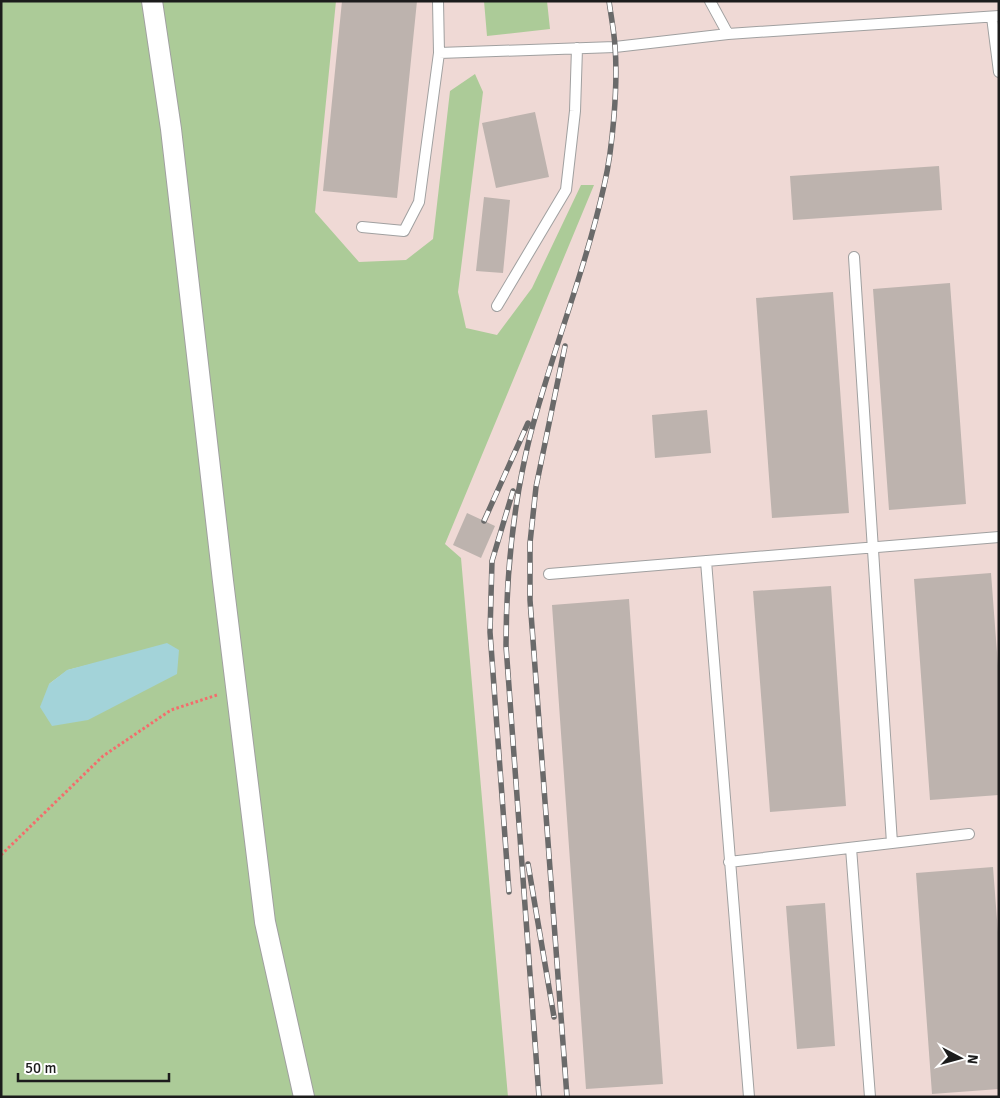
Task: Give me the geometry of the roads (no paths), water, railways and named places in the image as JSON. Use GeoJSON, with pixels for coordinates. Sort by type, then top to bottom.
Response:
{"type":"FeatureCollection","features":[{"type":"Feature","properties":{"kind":"street"},"geometry":{"type":"LineString","coordinates":[[152,1],[171,129],[265,922],[304,1097]]}},
{"type":"Feature","properties":{"kind":"lane"},"geometry":{"type":"LineString","coordinates":[[362,227],[404,231],[419,202],[439,53],[438,1]]}},
{"type":"Feature","properties":{"kind":"lane"},"geometry":{"type":"LineString","coordinates":[[710,1],[728,34]]}},
{"type":"Feature","properties":{"kind":"lane"},"geometry":{"type":"LineString","coordinates":[[439,53],[615,47],[728,34],[995,16],[999,72]]}},
{"type":"Feature","properties":{"kind":"lane"},"geometry":{"type":"LineString","coordinates":[[497,306],[566,190],[575,111],[577,48]]}},
{"type":"Feature","properties":{"kind":"lane"},"geometry":{"type":"LineString","coordinates":[[854,257],[892,843]]}},
{"type":"Feature","properties":{"kind":"lane"},"geometry":{"type":"LineString","coordinates":[[549,574],[999,537]]}},
{"type":"Feature","properties":{"kind":"lane"},"geometry":{"type":"LineString","coordinates":[[706,561],[749,1097]]}},
{"type":"Feature","properties":{"kind":"lane"},"geometry":{"type":"LineString","coordinates":[[729,862],[969,834]]}},
{"type":"Feature","properties":{"kind":"lane"},"geometry":{"type":"LineString","coordinates":[[850,848],[870,1097]]}},
{"type":"Feature","properties":{"kind":"water"},"geometry":{"type":"Polygon","coordinates":[[[167,643],[179,650],[177,674],[88,720],[52,726],[40,707],[49,684],[67,670],[167,643]]]}},
{"type":"Feature","properties":{"kind":"railway"},"geometry":{"type":"LineString","coordinates":[[539,1097],[506,646],[507,593],[515,514],[530,436],[588,249],[607,171],[616,79],[615,40],[609,1]]}},
{"type":"Feature","properties":{"kind":"railway"},"geometry":{"type":"LineString","coordinates":[[565,346],[536,487],[530,543],[530,600],[567,1097]]}},
{"type":"Feature","properties":{"kind":"railway"},"geometry":{"type":"LineString","coordinates":[[484,521],[528,423]]}},
{"type":"Feature","properties":{"kind":"railway"},"geometry":{"type":"LineString","coordinates":[[509,892],[490,632],[492,561],[513,491]]}},
{"type":"Feature","properties":{"kind":"railway"},"geometry":{"type":"LineString","coordinates":[[528,864],[554,1017]]}}]}
